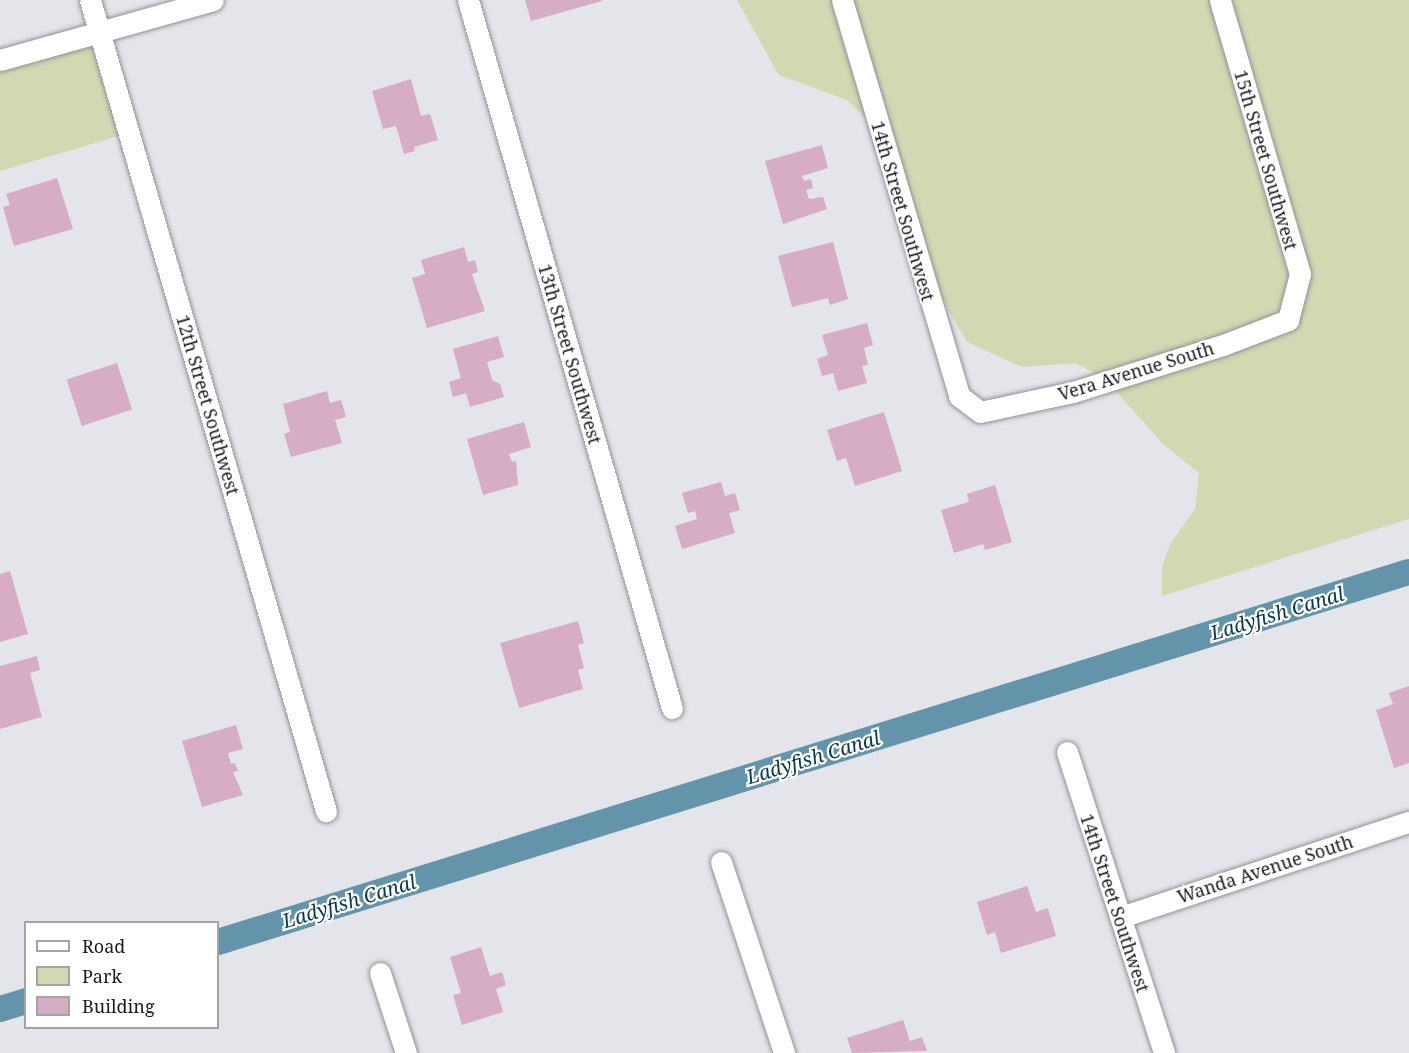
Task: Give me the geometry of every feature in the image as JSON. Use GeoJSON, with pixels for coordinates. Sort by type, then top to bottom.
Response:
{"type":"FeatureCollection","features":[{"type":"Feature","properties":{"kind":"street","name":"12th Street Southwest"},"geometry":{"type":"LineString","coordinates":[[90,0],[326,810]]}},
{"type":"Feature","properties":{"kind":"street"},"geometry":{"type":"LineString","coordinates":[[0,60],[213,0]]}},
{"type":"Feature","properties":{"kind":"street","name":"13th Street Southwest"},"geometry":{"type":"LineString","coordinates":[[468,0],[672,708]]}},
{"type":"Feature","properties":{"kind":"street","name":"14th Street Southwest"},"geometry":{"type":"LineString","coordinates":[[842,0],[959,396],[980,412]]}},
{"type":"Feature","properties":{"kind":"street","name":"15th Street Southwest"},"geometry":{"type":"LineString","coordinates":[[1220,0],[1300,274],[1288,320]]}},
{"type":"Feature","properties":{"kind":"street","name":"Vera Avenue South"},"geometry":{"type":"LineString","coordinates":[[980,412],[1073,392],[1223,345],[1288,320]]}},
{"type":"Feature","properties":{"kind":"street","name":"14th Street Southwest"},"geometry":{"type":"LineString","coordinates":[[1067,752],[1164,1053]]}},
{"type":"Feature","properties":{"kind":"street","name":"Wanda Avenue South"},"geometry":{"type":"LineString","coordinates":[[1121,917],[1409,822]]}},
{"type":"Feature","properties":{"kind":"street"},"geometry":{"type":"LineString","coordinates":[[722,862],[784,1053]]}},
{"type":"Feature","properties":{"kind":"street"},"geometry":{"type":"LineString","coordinates":[[380,973],[406,1053]]}},
{"type":"Feature","properties":{"kind":"green space"},"geometry":{"type":"Polygon","coordinates":[[[737,0],[1409,0],[1409,519],[1162,596],[1162,567],[1170,544],[1195,509],[1199,473],[1163,444],[1104,378],[1076,363],[1022,367],[967,342],[932,282],[886,138],[847,100],[779,75],[737,0]]]}},
{"type":"Feature","properties":{"kind":"green space"},"geometry":{"type":"Polygon","coordinates":[[[109,30],[129,133],[0,171],[0,62],[109,30]]]}},
{"type":"Feature","properties":{"kind":"building"},"geometry":{"type":"Polygon","coordinates":[[[525,0],[602,0],[602,1],[531,21],[525,0]]]}},
{"type":"Feature","properties":{"kind":"building"},"geometry":{"type":"Polygon","coordinates":[[[411,79],[421,116],[430,114],[438,140],[414,147],[415,151],[404,154],[396,126],[383,129],[372,91],[411,79]]]}},
{"type":"Feature","properties":{"kind":"building"},"geometry":{"type":"Polygon","coordinates":[[[822,145],[828,168],[802,176],[804,181],[811,179],[813,188],[806,190],[809,199],[823,197],[827,209],[783,224],[765,161],[822,145]]]}},
{"type":"Feature","properties":{"kind":"building"},"geometry":{"type":"Polygon","coordinates":[[[57,178],[73,229],[14,246],[3,207],[10,205],[6,194],[57,178]]]}},
{"type":"Feature","properties":{"kind":"building"},"geometry":{"type":"Polygon","coordinates":[[[833,242],[848,299],[830,305],[828,298],[792,307],[778,256],[833,242]]]}},
{"type":"Feature","properties":{"kind":"building"},"geometry":{"type":"Polygon","coordinates":[[[464,247],[468,262],[475,260],[478,272],[472,274],[485,311],[427,328],[412,278],[425,274],[421,260],[464,247]]]}},
{"type":"Feature","properties":{"kind":"building"},"geometry":{"type":"Polygon","coordinates":[[[867,323],[873,345],[864,348],[868,365],[862,366],[867,383],[838,391],[833,373],[822,376],[817,359],[828,355],[822,335],[867,323]]]}},
{"type":"Feature","properties":{"kind":"building"},"geometry":{"type":"Polygon","coordinates":[[[498,336],[504,357],[487,362],[492,380],[500,384],[504,397],[470,407],[466,393],[453,397],[449,382],[461,378],[453,349],[498,336]]]}},
{"type":"Feature","properties":{"kind":"building"},"geometry":{"type":"Polygon","coordinates":[[[117,363],[132,410],[82,426],[67,379],[117,363]]]}},
{"type":"Feature","properties":{"kind":"building"},"geometry":{"type":"Polygon","coordinates":[[[327,391],[330,403],[341,400],[346,417],[335,420],[342,443],[291,457],[284,434],[290,432],[283,404],[327,391]]]}},
{"type":"Feature","properties":{"kind":"building"},"geometry":{"type":"Polygon","coordinates":[[[884,412],[902,471],[855,486],[846,458],[837,461],[827,430],[884,412]]]}},
{"type":"Feature","properties":{"kind":"building"},"geometry":{"type":"Polygon","coordinates":[[[524,422],[531,447],[509,454],[512,462],[516,461],[518,485],[483,495],[467,439],[524,422]]]}},
{"type":"Feature","properties":{"kind":"building"},"geometry":{"type":"Polygon","coordinates":[[[721,482],[725,496],[735,493],[740,510],[729,513],[735,533],[682,549],[675,526],[697,519],[695,511],[688,513],[682,493],[721,482]]]}},
{"type":"Feature","properties":{"kind":"building"},"geometry":{"type":"Polygon","coordinates":[[[995,485],[1012,542],[985,550],[983,544],[954,553],[941,510],[969,502],[967,494],[995,485]]]}},
{"type":"Feature","properties":{"kind":"building"},"geometry":{"type":"Polygon","coordinates":[[[10,571],[28,634],[0,642],[0,574],[10,571]]]}},
{"type":"Feature","properties":{"kind":"building"},"geometry":{"type":"Polygon","coordinates":[[[578,621],[584,643],[578,645],[584,668],[578,670],[583,689],[519,708],[500,643],[578,621]]]}},
{"type":"Feature","properties":{"kind":"building"},"geometry":{"type":"Polygon","coordinates":[[[37,656],[40,670],[30,673],[42,717],[0,729],[0,666],[37,656]]]}},
{"type":"Feature","properties":{"kind":"building"},"geometry":{"type":"Polygon","coordinates":[[[1409,686],[1409,763],[1394,768],[1376,710],[1393,704],[1389,693],[1409,686]]]}},
{"type":"Feature","properties":{"kind":"building"},"geometry":{"type":"Polygon","coordinates":[[[236,725],[243,749],[228,753],[231,764],[235,763],[238,771],[233,772],[243,795],[202,807],[182,741],[236,725]]]}},
{"type":"Feature","properties":{"kind":"building"},"geometry":{"type":"Polygon","coordinates":[[[1027,886],[1036,912],[1048,908],[1056,936],[1001,953],[995,932],[987,935],[977,902],[1027,886]]]}},
{"type":"Feature","properties":{"kind":"building"},"geometry":{"type":"Polygon","coordinates":[[[481,947],[490,976],[502,972],[506,985],[496,989],[503,1012],[462,1025],[453,995],[461,993],[450,957],[481,947]]]}},
{"type":"Feature","properties":{"kind":"building"},"geometry":{"type":"Polygon","coordinates":[[[903,1020],[910,1041],[922,1037],[927,1051],[852,1053],[847,1038],[903,1020]]]}},
{"type":"Feature","properties":{"kind":"waterway","name":"Ladyfish Canal"},"geometry":{"type":"LineString","coordinates":[[219,942],[1409,572]]}},
{"type":"Feature","properties":{"kind":"waterway","name":"Ladyfish Canal"},"geometry":{"type":"LineString","coordinates":[[0,1009],[24,1002]]}}]}
